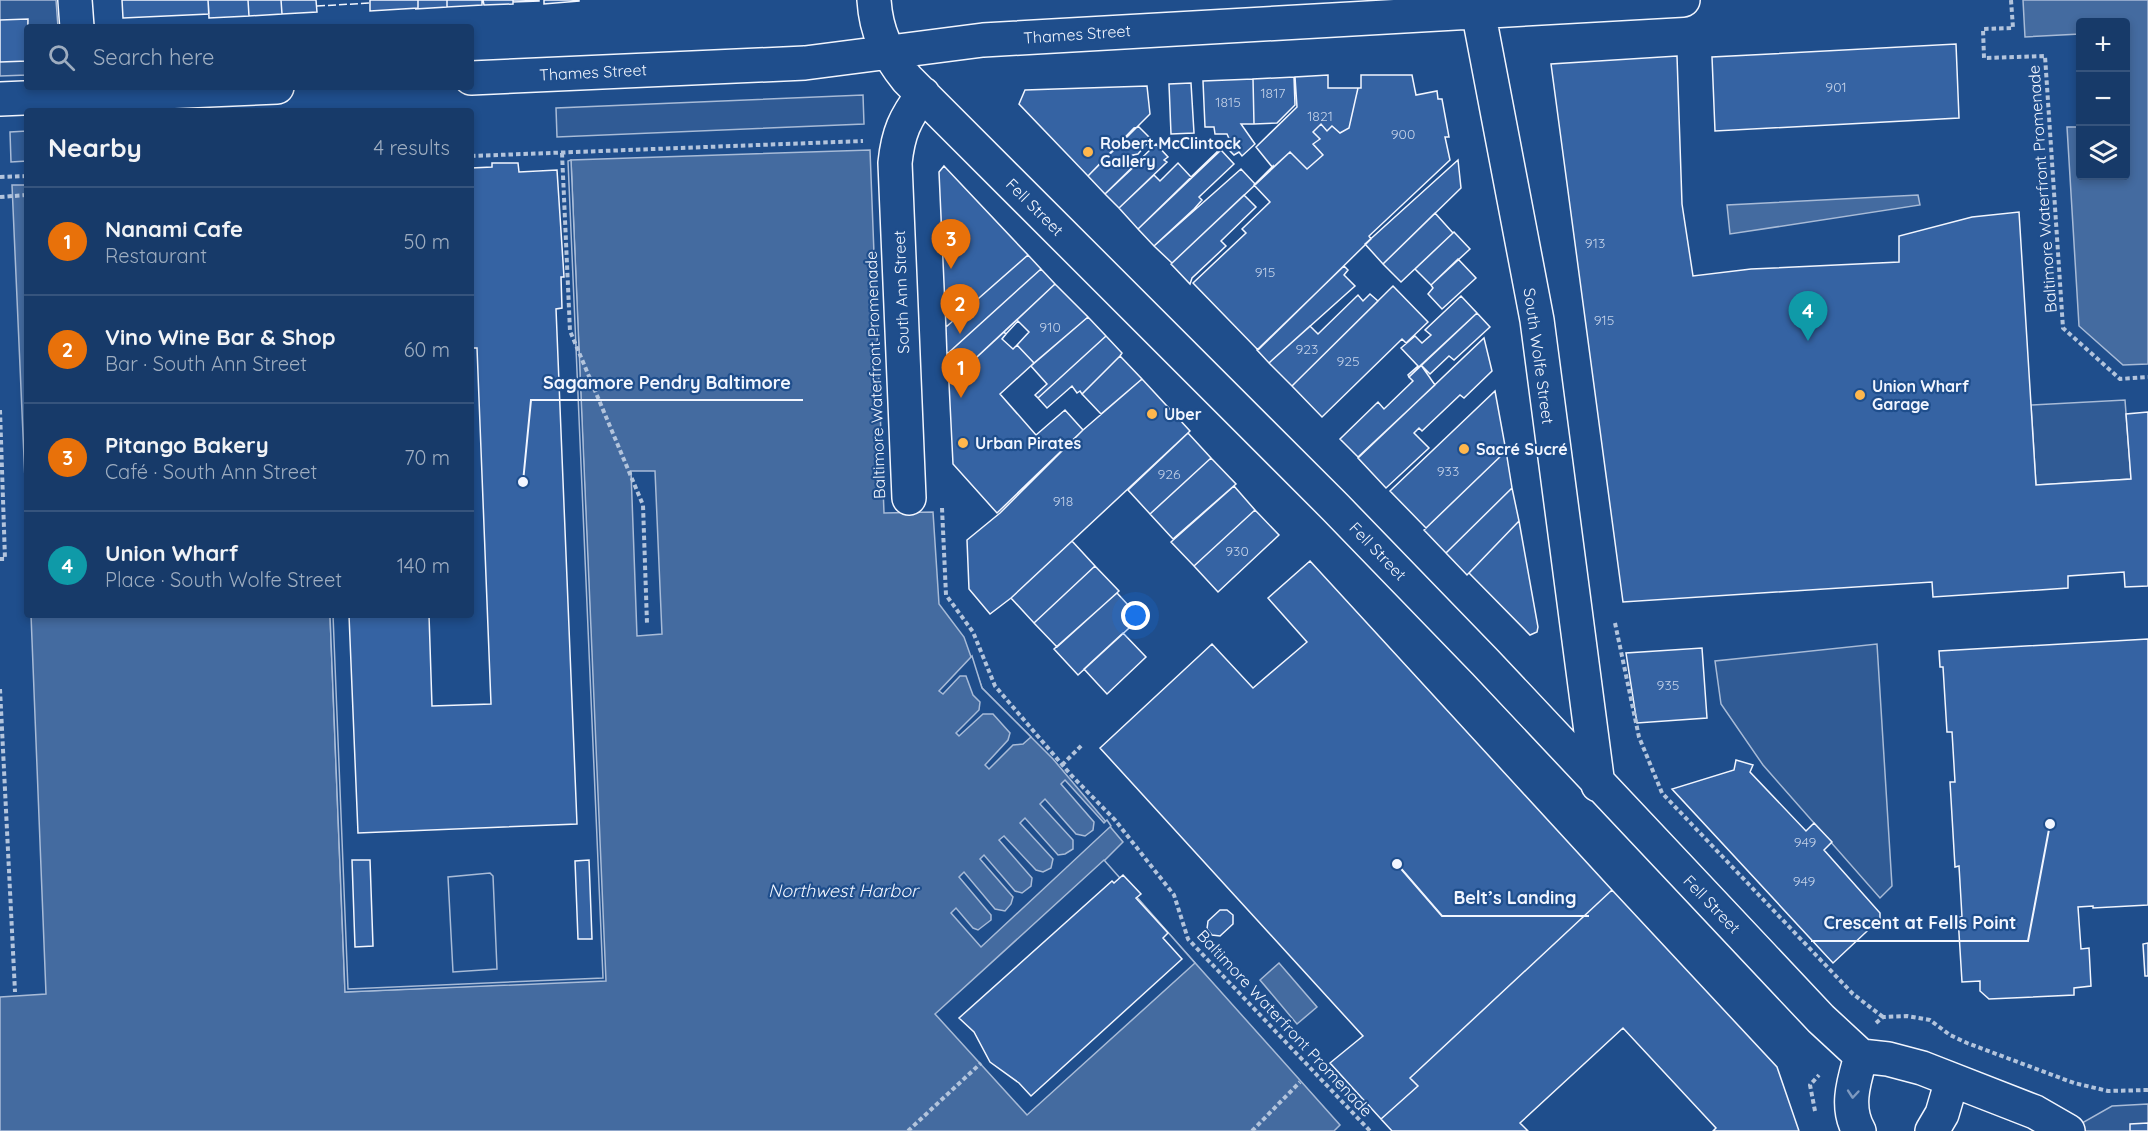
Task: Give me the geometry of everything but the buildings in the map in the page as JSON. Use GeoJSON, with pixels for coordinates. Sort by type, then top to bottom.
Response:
{"type":"FeatureCollection","features":[{"type":"Feature","properties":{"kind":"street"},"geometry":{"type":"LineString","coordinates":[[75,0],[77,24]]}},
{"type":"Feature","properties":{"kind":"street"},"geometry":{"type":"LineString","coordinates":[[874,0],[875,18],[888,54]]}},
{"type":"Feature","properties":{"kind":"street","name":"Thames Street"},"geometry":{"type":"LineString","coordinates":[[474,78],[805,63],[983,40],[1477,6],[1683,0]]}},
{"type":"Feature","properties":{"kind":"street","name":"South Wolfe Street"},"geometry":{"type":"LineString","coordinates":[[1477,6],[1537,320],[1598,785]]}},
{"type":"Feature","properties":{"kind":"street","name":"Fell Street"},"geometry":{"type":"LineString","coordinates":[[888,54],[923,94],[1335,507],[1485,662],[1598,785],[1821,1019],[1861,1056]]}},
{"type":"Feature","properties":{"kind":"street"},"geometry":{"type":"LineString","coordinates":[[0,99],[80,91],[129,90]]}},
{"type":"Feature","properties":{"kind":"street","name":"South Ann Street"},"geometry":{"type":"LineString","coordinates":[[923,94],[905,117],[897,142],[895,163],[923,503]]}},
{"type":"Feature","properties":{"kind":"street"},"geometry":{"type":"LineString","coordinates":[[1859,1131],[1851,1111],[1861,1056],[1888,1059],[1952,1080],[2035,1112],[2068,1131]]}},
{"type":"Feature","properties":{"kind":"street"},"geometry":{"type":"LineString","coordinates":[[1932,1131],[1942,1114],[1952,1080]]}},
{"type":"Feature","properties":{"kind":"path","name":"Baltimore Waterfront Promenade"},"geometry":{"type":"LineString","coordinates":[[2012,0],[2013,28],[1983,29],[1984,58],[2045,56],[2062,328],[2120,379],[2148,377]]}},
{"type":"Feature","properties":{"kind":"path"},"geometry":{"type":"LineString","coordinates":[[474,156],[865,141]]}},
{"type":"Feature","properties":{"kind":"path"},"geometry":{"type":"LineString","coordinates":[[562,153],[570,332],[643,505],[647,623]]}},
{"type":"Feature","properties":{"kind":"path"},"geometry":{"type":"LineString","coordinates":[[0,177],[24,176]]}},
{"type":"Feature","properties":{"kind":"path"},"geometry":{"type":"LineString","coordinates":[[0,197],[24,195]]}},
{"type":"Feature","properties":{"kind":"path"},"geometry":{"type":"LineString","coordinates":[[0,410],[6,559],[0,559]]}},
{"type":"Feature","properties":{"kind":"path","name":"Baltimore Waterfront Promenade"},"geometry":{"type":"LineString","coordinates":[[923,503],[944,508],[946,595],[973,632],[995,686],[1062,765],[1115,820],[1174,895],[1188,939],[1370,1131]]}},
{"type":"Feature","properties":{"kind":"path"},"geometry":{"type":"LineString","coordinates":[[1614,621],[1638,737],[1662,793],[1853,994],[1883,1017],[1930,1020],[1950,1035],[1967,1043],[2074,1083],[2108,1091],[2148,1090]]}},
{"type":"Feature","properties":{"kind":"path"},"geometry":{"type":"LineString","coordinates":[[0,688],[15,992]]}},
{"type":"Feature","properties":{"kind":"path"},"geometry":{"type":"LineString","coordinates":[[1062,765],[1083,744]]}},
{"type":"Feature","properties":{"kind":"path"},"geometry":{"type":"LineString","coordinates":[[908,1131],[981,1063]]}},
{"type":"Feature","properties":{"kind":"path"},"geometry":{"type":"LineString","coordinates":[[1252,1131],[1300,1082]]}},
{"type":"Feature","properties":{"kind":"shaded area"},"geometry":{"type":"Polygon","coordinates":[[[0,0],[56,0],[58,24],[24,24],[24,75],[0,76],[0,0]]]}},
{"type":"Feature","properties":{"kind":"shaded area"},"geometry":{"type":"Polygon","coordinates":[[[863,95],[864,124],[557,137],[556,108],[863,95]]]}},
{"type":"Feature","properties":{"kind":"shaded area"},"geometry":{"type":"Polygon","coordinates":[[[24,131],[24,161],[11,162],[10,132],[24,131]]]}},
{"type":"Feature","properties":{"kind":"shaded area"},"geometry":{"type":"Polygon","coordinates":[[[2125,400],[2131,479],[2036,485],[2031,405],[2125,400]]]}},
{"type":"Feature","properties":{"kind":"shaded area"},"geometry":{"type":"Polygon","coordinates":[[[1877,644],[1892,886],[1880,898],[1763,765],[1721,704],[1715,661],[1877,644]]]}},
{"type":"Feature","properties":{"kind":"shaded area"},"geometry":{"type":"Polygon","coordinates":[[[2148,1104],[2148,1131],[2068,1131],[2112,1106],[2148,1104]]]}},
{"type":"Feature","properties":{"kind":"water"},"geometry":{"type":"Polygon","coordinates":[[[2023,0],[2148,0],[2148,364],[2123,365],[2079,326],[2067,127],[2076,127],[2076,180],[2130,180],[2130,18],[2076,18],[2076,34],[2025,37],[2023,0]]]}},
{"type":"Feature","properties":{"kind":"water","name":"Northwest Harbor"},"geometry":{"type":"Polygon","coordinates":[[[870,150],[884,513],[933,512],[939,604],[964,637],[982,688],[1053,759],[1123,842],[1104,861],[1340,1125],[1334,1131],[0,1131],[0,997],[46,994],[31,618],[330,618],[345,992],[605,980],[571,160],[870,150]]]}},
{"type":"Feature","properties":{"kind":"water"},"geometry":{"type":"Polygon","coordinates":[[[12,185],[24,185],[24,457],[12,185]]]}},
{"type":"Feature","properties":{"kind":"water"},"geometry":{"type":"Polygon","coordinates":[[[1918,195],[1920,205],[1730,234],[1727,205],[1918,195]]]}},
{"type":"Feature","properties":{"kind":"water"},"geometry":{"type":"Polygon","coordinates":[[[1279,963],[1317,1007],[1297,1024],[1260,980],[1279,963]]]}},
{"type":"Feature","properties":{"kind":"pier"},"geometry":{"type":"Polygon","coordinates":[[[571,160],[606,981],[345,992],[330,618],[333,618],[348,989],[603,978],[568,161],[571,160]]]}},
{"type":"Feature","properties":{"kind":"pier"},"geometry":{"type":"Polygon","coordinates":[[[631,471],[655,471],[662,634],[637,636],[631,471]]]}},
{"type":"Feature","properties":{"kind":"pier"},"geometry":{"type":"Polygon","coordinates":[[[972,656],[982,688],[1031,737],[1023,744],[1013,745],[989,769],[985,765],[1008,740],[1010,733],[993,714],[983,714],[959,736],[956,733],[979,710],[980,702],[973,695],[966,676],[960,676],[943,694],[939,691],[972,656]]]}},
{"type":"Feature","properties":{"kind":"pier"},"geometry":{"type":"Polygon","coordinates":[[[1065,780],[1104,823],[1107,820],[1111,826],[981,947],[951,913],[956,908],[973,928],[978,930],[991,920],[991,915],[959,877],[964,872],[995,909],[1005,911],[1013,897],[980,859],[984,855],[1015,891],[1022,893],[1031,886],[1032,878],[999,840],[1004,836],[1036,870],[1043,872],[1051,868],[1053,859],[1020,823],[1025,818],[1058,855],[1073,849],[1073,840],[1040,804],[1045,799],[1076,834],[1085,836],[1093,830],[1094,822],[1061,784],[1065,780]]]}},
{"type":"Feature","properties":{"kind":"pier"},"geometry":{"type":"Polygon","coordinates":[[[1104,860],[1195,963],[1027,1115],[935,1014],[1104,860]]]}},
{"type":"Feature","properties":{"kind":"pier"},"geometry":{"type":"Polygon","coordinates":[[[490,873],[493,876],[497,969],[453,972],[448,877],[490,873]]]}},
{"type":"Feature","properties":{"kind":"fence"},"geometry":{"type":"LineString","coordinates":[[317,6],[370,3]]}},
{"type":"Feature","properties":{"kind":"place","name":"Robert McClintock Gallery"},"geometry":{"type":"Point","coordinates":[1088,152]}},
{"type":"Feature","properties":{"kind":"place","name":"Pitango Bakery"},"geometry":{"type":"Point","coordinates":[951,269]}},
{"type":"Feature","properties":{"kind":"place","name":"Vino Wine Bar & Shop"},"geometry":{"type":"Point","coordinates":[960,334]}},
{"type":"Feature","properties":{"kind":"place","name":"Union Wharf"},"geometry":{"type":"Point","coordinates":[1808,341]}},
{"type":"Feature","properties":{"kind":"place","name":"Union Wharf Garage"},"geometry":{"type":"Point","coordinates":[1860,395]}},
{"type":"Feature","properties":{"kind":"place","name":"Nanami Cafe"},"geometry":{"type":"Point","coordinates":[961,398]}},
{"type":"Feature","properties":{"kind":"place","name":"Uber"},"geometry":{"type":"Point","coordinates":[1152,414]}},
{"type":"Feature","properties":{"kind":"place","name":"Urban Pirates"},"geometry":{"type":"Point","coordinates":[963,443]}},
{"type":"Feature","properties":{"kind":"place","name":"Sacré Sucré"},"geometry":{"type":"Point","coordinates":[1464,449]}},
{"type":"Feature","properties":{"kind":"place","name":"Sagamore Pendry Baltimore"},"geometry":{"type":"Point","coordinates":[523,482]}},
{"type":"Feature","properties":{"kind":"place","name":"Crescent at Fells Point"},"geometry":{"type":"Point","coordinates":[2050,824]}},
{"type":"Feature","properties":{"kind":"place","name":"Belt’s Landing"},"geometry":{"type":"Point","coordinates":[1397,864]}}]}
